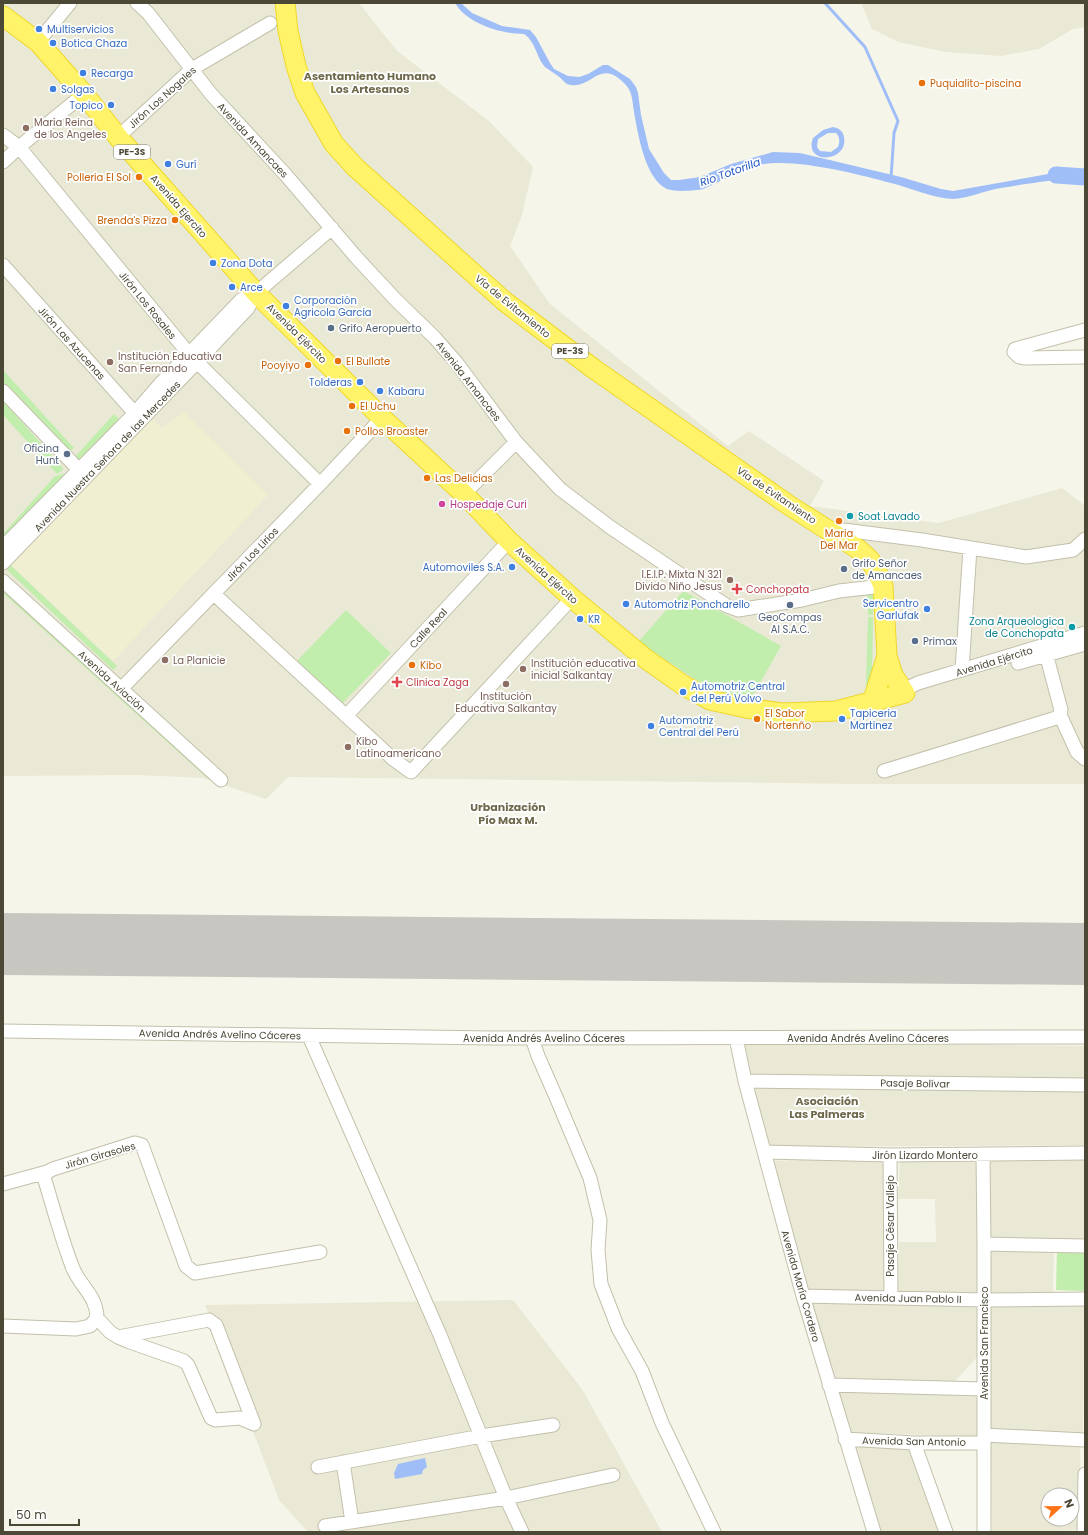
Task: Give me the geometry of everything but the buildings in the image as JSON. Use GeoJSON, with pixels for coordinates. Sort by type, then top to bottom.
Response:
{"type":"FeatureCollection","features":[{"type":"Feature","properties":{"kind":"highway","name":"Vía de Evitamiento"},"geometry":{"type":"LineString","coordinates":[[285,3],[288,31],[294,59],[305,93],[334,144],[355,167],[504,301],[594,369],[790,506],[858,549],[870,560],[883,586],[887,656],[893,675],[905,693]]}},
{"type":"Feature","properties":{"kind":"highway","name":"Avenida Ejercito"},"geometry":{"type":"LineString","coordinates":[[3,16],[38,42],[84,94],[118,137],[256,293]]}},
{"type":"Feature","properties":{"kind":"highway","name":"Avenida Ejército"},"geometry":{"type":"LineString","coordinates":[[256,293],[382,418],[464,494],[509,541],[572,598],[646,659],[683,685],[710,700],[746,708],[782,713],[836,712],[905,693]]}},
{"type":"Feature","properties":{"kind":"highway","name":"Vía de Evitamiento"},"geometry":{"type":"LineString","coordinates":[[872,703],[887,656]]}},
{"type":"Feature","properties":{"kind":"street"},"geometry":{"type":"LineString","coordinates":[[38,42],[70,3]]}},
{"type":"Feature","properties":{"kind":"street","name":"Avenida Amancaes"},"geometry":{"type":"LineString","coordinates":[[137,3],[148,13],[211,94],[285,174],[385,288],[435,338],[456,362],[516,442],[560,488],[610,527],[726,606],[733,609],[738,610],[802,600],[839,591],[883,586]]}},
{"type":"Feature","properties":{"kind":"street","name":"Jirón Los Nogales"},"geometry":{"type":"LineString","coordinates":[[118,137],[192,69],[270,23]]}},
{"type":"Feature","properties":{"kind":"street"},"geometry":{"type":"LineString","coordinates":[[3,162],[19,147],[84,94]]}},
{"type":"Feature","properties":{"kind":"street","name":"Jirón Los Rosales"},"geometry":{"type":"LineString","coordinates":[[3,135],[19,147],[193,358],[320,484]]}},
{"type":"Feature","properties":{"kind":"street","name":"Avenida Nuestra Señora de las Mercedes"},"geometry":{"type":"LineString","coordinates":[[3,547],[82,474],[138,417],[193,358],[241,300],[256,293],[332,228]]}},
{"type":"Feature","properties":{"kind":"street","name":"Jirón Las Azucenas"},"geometry":{"type":"LineString","coordinates":[[3,265],[138,417]]}},
{"type":"Feature","properties":{"kind":"street"},"geometry":{"type":"LineString","coordinates":[[1085,330],[1015,349],[1014,352],[1019,357],[1024,358],[1085,356]]}},
{"type":"Feature","properties":{"kind":"street"},"geometry":{"type":"LineString","coordinates":[[3,391],[82,474]]}},
{"type":"Feature","properties":{"kind":"street","name":"Jirón Los Lirios"},"geometry":{"type":"LineString","coordinates":[[121,689],[382,418]]}},
{"type":"Feature","properties":{"kind":"street"},"geometry":{"type":"LineString","coordinates":[[464,494],[516,442]]}},
{"type":"Feature","properties":{"kind":"street","name":"Avenida Nuestra Señora de las Mercedes"},"geometry":{"type":"LineString","coordinates":[[3,563],[82,474]]}},
{"type":"Feature","properties":{"kind":"street"},"geometry":{"type":"LineString","coordinates":[[826,528],[1026,557],[1079,549],[1085,539]]}},
{"type":"Feature","properties":{"kind":"street","name":"Calle Real"},"geometry":{"type":"LineString","coordinates":[[346,716],[509,541]]}},
{"type":"Feature","properties":{"kind":"street"},"geometry":{"type":"LineString","coordinates":[[962,670],[970,548]]}},
{"type":"Feature","properties":{"kind":"street","name":"Avenida Aviación"},"geometry":{"type":"LineString","coordinates":[[3,581],[221,780]]}},
{"type":"Feature","properties":{"kind":"street"},"geometry":{"type":"LineString","coordinates":[[214,594],[393,759],[411,772],[572,598]]}},
{"type":"Feature","properties":{"kind":"street","name":"Avenida Ejército"},"geometry":{"type":"LineString","coordinates":[[905,693],[914,693],[1045,650],[1085,634]]}},
{"type":"Feature","properties":{"kind":"street","name":"Avenida Ejército"},"geometry":{"type":"LineString","coordinates":[[905,693],[910,687],[962,670],[1045,650],[1085,644]]}},
{"type":"Feature","properties":{"kind":"street"},"geometry":{"type":"LineString","coordinates":[[1045,650],[1061,710],[1060,715],[1077,752],[1085,760]]}},
{"type":"Feature","properties":{"kind":"street"},"geometry":{"type":"LineString","coordinates":[[884,771],[1056,718],[1060,715]]}},
{"type":"Feature","properties":{"kind":"street","name":"Avenida Andrés Avelino Cáceres"},"geometry":{"type":"LineString","coordinates":[[3,1032],[532,1038],[1085,1037]]}},
{"type":"Feature","properties":{"kind":"street"},"geometry":{"type":"LineString","coordinates":[[309,1036],[440,1335],[506,1498],[522,1532]]}},
{"type":"Feature","properties":{"kind":"street"},"geometry":{"type":"LineString","coordinates":[[532,1038],[538,1056],[590,1178],[600,1220],[598,1250],[602,1284],[618,1328],[642,1371],[662,1423],[714,1532]]}},
{"type":"Feature","properties":{"kind":"street","name":"Avenida María Cordero"},"geometry":{"type":"LineString","coordinates":[[736,1038],[744,1080],[803,1296],[874,1532]]}},
{"type":"Feature","properties":{"kind":"street","name":"Pasaje Bolívar"},"geometry":{"type":"LineString","coordinates":[[744,1080],[1085,1085]]}},
{"type":"Feature","properties":{"kind":"street","name":"Jirón Girasoles"},"geometry":{"type":"LineString","coordinates":[[47,1172],[135,1143],[142,1145],[186,1266],[195,1273],[320,1252]]}},
{"type":"Feature","properties":{"kind":"street","name":"Jirón Lizardo Montero"},"geometry":{"type":"LineString","coordinates":[[764,1152],[890,1155],[1085,1153]]}},
{"type":"Feature","properties":{"kind":"street","name":"Avenida San Francisco"},"geometry":{"type":"LineString","coordinates":[[983,1154],[984,1532]]}},
{"type":"Feature","properties":{"kind":"street","name":"Pasaje César Vallejo"},"geometry":{"type":"LineString","coordinates":[[890,1155],[891,1298]]}},
{"type":"Feature","properties":{"kind":"street"},"geometry":{"type":"LineString","coordinates":[[3,1184],[47,1172]]}},
{"type":"Feature","properties":{"kind":"street"},"geometry":{"type":"LineString","coordinates":[[3,1326],[76,1329],[90,1326],[97,1318],[97,1310],[93,1300],[72,1268],[44,1177],[47,1172]]}},
{"type":"Feature","properties":{"kind":"street"},"geometry":{"type":"LineString","coordinates":[[984,1244],[1085,1246]]}},
{"type":"Feature","properties":{"kind":"street","name":"Avenida Juan Pablo II"},"geometry":{"type":"LineString","coordinates":[[803,1296],[984,1300],[1085,1299]]}},
{"type":"Feature","properties":{"kind":"street"},"geometry":{"type":"LineString","coordinates":[[97,1318],[110,1332],[118,1336],[130,1342],[184,1361],[188,1365],[211,1418],[215,1420],[243,1419],[254,1424],[216,1326],[209,1320],[118,1336]]}},
{"type":"Feature","properties":{"kind":"street"},"geometry":{"type":"LineString","coordinates":[[829,1385],[984,1389]]}},
{"type":"Feature","properties":{"kind":"street"},"geometry":{"type":"LineString","coordinates":[[318,1467],[481,1436],[553,1425]]}},
{"type":"Feature","properties":{"kind":"street","name":"Avenida San Antonio"},"geometry":{"type":"LineString","coordinates":[[845,1439],[914,1442],[984,1439],[1085,1440]]}},
{"type":"Feature","properties":{"kind":"street"},"geometry":{"type":"LineString","coordinates":[[914,1442],[946,1532]]}},
{"type":"Feature","properties":{"kind":"street"},"geometry":{"type":"LineString","coordinates":[[343,1462],[352,1522]]}},
{"type":"Feature","properties":{"kind":"street"},"geometry":{"type":"LineString","coordinates":[[1084,1532],[1085,1474]]}},
{"type":"Feature","properties":{"kind":"street"},"geometry":{"type":"LineString","coordinates":[[325,1526],[506,1498],[613,1476]]}},
{"type":"Feature","properties":{"kind":"shaded area"},"geometry":{"type":"Polygon","coordinates":[[[3,3],[359,3],[397,51],[489,121],[533,167],[522,215],[510,246],[550,304],[728,446],[749,431],[824,481],[810,506],[939,523],[1062,488],[1085,506],[1085,784],[859,784],[288,777],[266,799],[203,778],[138,775],[3,776],[3,3]]]}},
{"type":"Feature","properties":{"kind":"shaded area"},"geometry":{"type":"Polygon","coordinates":[[[861,3],[1085,3],[1085,27],[1073,29],[1039,49],[1001,56],[946,52],[898,42],[872,29],[861,3]]]}},
{"type":"Feature","properties":{"kind":"shaded area"},"geometry":{"type":"Polygon","coordinates":[[[184,412],[268,495],[115,659],[111,659],[10,564],[151,418],[162,428],[184,412]]]}},
{"type":"Feature","properties":{"kind":"shaded area"},"geometry":{"type":"Polygon","coordinates":[[[743,1042],[1085,1046],[1085,1080],[751,1078],[743,1042]]]}},
{"type":"Feature","properties":{"kind":"shaded area"},"geometry":{"type":"Polygon","coordinates":[[[753,1085],[1085,1091],[1085,1145],[768,1147],[753,1085]]]}},
{"type":"Feature","properties":{"kind":"shaded area"},"geometry":{"type":"Polygon","coordinates":[[[887,1158],[885,1292],[814,1295],[805,1287],[767,1161],[887,1158]]]}},
{"type":"Feature","properties":{"kind":"shaded area"},"geometry":{"type":"Polygon","coordinates":[[[990,1159],[1084,1159],[1084,1241],[989,1241],[990,1159]]]}},
{"type":"Feature","properties":{"kind":"shaded area"},"geometry":{"type":"Polygon","coordinates":[[[900,1160],[981,1160],[981,1295],[898,1294],[899,1242],[936,1242],[935,1199],[898,1199],[900,1160]]]}},
{"type":"Feature","properties":{"kind":"shaded area"},"geometry":{"type":"Polygon","coordinates":[[[991,1249],[1054,1249],[1053,1294],[990,1293],[991,1249]]]}},
{"type":"Feature","properties":{"kind":"shaded area"},"geometry":{"type":"Polygon","coordinates":[[[513,1300],[582,1389],[662,1532],[308,1532],[279,1500],[205,1305],[513,1300]]]}},
{"type":"Feature","properties":{"kind":"shaded area"},"geometry":{"type":"Polygon","coordinates":[[[807,1303],[978,1307],[978,1356],[949,1388],[831,1386],[807,1303]]]}},
{"type":"Feature","properties":{"kind":"shaded area"},"geometry":{"type":"Polygon","coordinates":[[[1084,1303],[1083,1433],[991,1433],[991,1304],[1084,1303]]]}},
{"type":"Feature","properties":{"kind":"shaded area"},"geometry":{"type":"Polygon","coordinates":[[[979,1392],[979,1437],[846,1432],[833,1393],[979,1392]]]}},
{"type":"Feature","properties":{"kind":"shaded area"},"geometry":{"type":"Polygon","coordinates":[[[991,1441],[1080,1442],[1081,1530],[992,1532],[991,1441]]]}},
{"type":"Feature","properties":{"kind":"shaded area"},"geometry":{"type":"Polygon","coordinates":[[[849,1445],[910,1446],[939,1532],[880,1532],[849,1445]]]}},
{"type":"Feature","properties":{"kind":"green space"},"geometry":{"type":"Polygon","coordinates":[[[3,370],[74,448],[68,453],[3,382],[3,370]]]}},
{"type":"Feature","properties":{"kind":"green space"},"geometry":{"type":"Polygon","coordinates":[[[3,401],[62,467],[63,470],[57,474],[3,415],[3,401]]]}},
{"type":"Feature","properties":{"kind":"green space"},"geometry":{"type":"Polygon","coordinates":[[[114,414],[119,419],[78,463],[73,459],[114,414]]]}},
{"type":"Feature","properties":{"kind":"green space"},"geometry":{"type":"Polygon","coordinates":[[[68,473],[3,543],[3,534],[55,476],[68,473]]]}},
{"type":"Feature","properties":{"kind":"green space"},"geometry":{"type":"Polygon","coordinates":[[[4,559],[117,666],[113,670],[3,566],[4,559]]]}},
{"type":"Feature","properties":{"kind":"green space"},"geometry":{"type":"Polygon","coordinates":[[[3,585],[212,776],[207,778],[3,593],[3,585]]]}},
{"type":"Feature","properties":{"kind":"green space"},"geometry":{"type":"Polygon","coordinates":[[[685,589],[684,591],[781,646],[751,699],[710,689],[638,642],[685,589]]]}},
{"type":"Feature","properties":{"kind":"green space"},"geometry":{"type":"Polygon","coordinates":[[[867,595],[873,595],[873,615],[868,615],[867,595]]]}},
{"type":"Feature","properties":{"kind":"green space"},"geometry":{"type":"Polygon","coordinates":[[[346,610],[391,653],[340,706],[295,663],[346,610]]]}},
{"type":"Feature","properties":{"kind":"green space"},"geometry":{"type":"Polygon","coordinates":[[[868,617],[873,617],[872,683],[870,691],[866,687],[868,617]]]}},
{"type":"Feature","properties":{"kind":"green space"},"geometry":{"type":"Polygon","coordinates":[[[1057,1249],[1085,1250],[1085,1291],[1056,1290],[1057,1249]]]}},
{"type":"Feature","properties":{"kind":"water"},"geometry":{"type":"Polygon","coordinates":[[[455,3],[461,3],[472,13],[502,26],[530,30],[536,37],[554,69],[568,76],[579,77],[588,74],[603,65],[608,65],[630,79],[636,87],[638,93],[641,115],[649,149],[664,173],[671,180],[700,177],[731,164],[773,152],[800,153],[953,191],[1054,173],[1077,172],[1079,179],[1020,185],[995,189],[964,198],[953,199],[929,195],[891,183],[843,171],[807,165],[773,163],[759,165],[745,170],[703,189],[675,191],[667,189],[659,184],[648,166],[640,143],[632,96],[629,89],[623,82],[607,73],[601,74],[582,84],[567,84],[545,67],[534,45],[524,34],[515,34],[496,30],[476,22],[468,17],[455,3]]]}},
{"type":"Feature","properties":{"kind":"water"},"geometry":{"type":"Polygon","coordinates":[[[835,127],[843,133],[844,146],[840,152],[834,156],[820,156],[814,153],[812,147],[813,138],[823,130],[835,127]],[[828,133],[818,139],[817,147],[820,151],[831,152],[838,147],[839,140],[836,133],[828,133]]]}},
{"type":"Feature","properties":{"kind":"water"},"geometry":{"type":"Polygon","coordinates":[[[425,1458],[427,1467],[423,1470],[422,1474],[395,1479],[394,1473],[398,1464],[425,1458]]]}},
{"type":"Feature","properties":{"kind":"waterway"},"geometry":{"type":"LineString","coordinates":[[825,3],[865,47],[898,121],[894,133],[891,178]]}},
{"type":"Feature","properties":{"kind":"waterway","name":"Rio Totorilla"},"geometry":{"type":"LineString","coordinates":[[1056,175],[1085,177]]}},
{"type":"Feature","properties":{"kind":"runway"},"geometry":{"type":"LineString","coordinates":[[3,944],[1085,954]]}},
{"type":"Feature","properties":{"kind":"place","name":"Multiservicios"},"geometry":{"type":"Point","coordinates":[39,29]}},
{"type":"Feature","properties":{"kind":"place","name":"Botica Chaza"},"geometry":{"type":"Point","coordinates":[53,43]}},
{"type":"Feature","properties":{"kind":"place","name":"Recarga"},"geometry":{"type":"Point","coordinates":[83,73]}},
{"type":"Feature","properties":{"kind":"place","name":"Puquialito-piscina"},"geometry":{"type":"Point","coordinates":[922,83]}},
{"type":"Feature","properties":{"kind":"place","name":"Solgas"},"geometry":{"type":"Point","coordinates":[53,89]}},
{"type":"Feature","properties":{"kind":"place","name":"Topico"},"geometry":{"type":"Point","coordinates":[111,105]}},
{"type":"Feature","properties":{"kind":"place","name":"María Reina de los Angeles"},"geometry":{"type":"Point","coordinates":[26,128]}},
{"type":"Feature","properties":{"kind":"place","name":"Gurí"},"geometry":{"type":"Point","coordinates":[168,164]}},
{"type":"Feature","properties":{"kind":"place","name":"Polleria El Sol"},"geometry":{"type":"Point","coordinates":[139,177]}},
{"type":"Feature","properties":{"kind":"place","name":"Brenda's Pizza"},"geometry":{"type":"Point","coordinates":[175,220]}},
{"type":"Feature","properties":{"kind":"place","name":"Zona Dota"},"geometry":{"type":"Point","coordinates":[213,263]}},
{"type":"Feature","properties":{"kind":"place","name":"Arce"},"geometry":{"type":"Point","coordinates":[232,287]}},
{"type":"Feature","properties":{"kind":"place","name":"Corporación Agricola Garcia"},"geometry":{"type":"Point","coordinates":[286,306]}},
{"type":"Feature","properties":{"kind":"place","name":"Grifo Aeropuerto"},"geometry":{"type":"Point","coordinates":[331,328]}},
{"type":"Feature","properties":{"kind":"place","name":"El Bullate"},"geometry":{"type":"Point","coordinates":[338,361]}},
{"type":"Feature","properties":{"kind":"place","name":"Institución Educativa San Fernando"},"geometry":{"type":"Point","coordinates":[110,362]}},
{"type":"Feature","properties":{"kind":"place","name":"Pooyiyo"},"geometry":{"type":"Point","coordinates":[308,365]}},
{"type":"Feature","properties":{"kind":"place","name":"Tolderas"},"geometry":{"type":"Point","coordinates":[360,382]}},
{"type":"Feature","properties":{"kind":"place","name":"Kabaru"},"geometry":{"type":"Point","coordinates":[380,391]}},
{"type":"Feature","properties":{"kind":"place","name":"El Uchu"},"geometry":{"type":"Point","coordinates":[352,406]}},
{"type":"Feature","properties":{"kind":"place","name":"Pollos Broaster"},"geometry":{"type":"Point","coordinates":[347,431]}},
{"type":"Feature","properties":{"kind":"place","name":"Oficina Hunt"},"geometry":{"type":"Point","coordinates":[67,454]}},
{"type":"Feature","properties":{"kind":"place","name":"Las Delicias"},"geometry":{"type":"Point","coordinates":[427,478]}},
{"type":"Feature","properties":{"kind":"place","name":"Hospedaje Curi"},"geometry":{"type":"Point","coordinates":[442,504]}},
{"type":"Feature","properties":{"kind":"place","name":"Soat Lavado"},"geometry":{"type":"Point","coordinates":[850,516]}},
{"type":"Feature","properties":{"kind":"place","name":"Maria Del Mar"},"geometry":{"type":"Point","coordinates":[839,521]}},
{"type":"Feature","properties":{"kind":"place","name":"Automoviles S.A."},"geometry":{"type":"Point","coordinates":[512,567]}},
{"type":"Feature","properties":{"kind":"place","name":"Grifo Señor de Amancaes"},"geometry":{"type":"Point","coordinates":[844,569]}},
{"type":"Feature","properties":{"kind":"place","name":"I.E.I.P. Mixta N 321 Divido Niño Jesus"},"geometry":{"type":"Point","coordinates":[730,580]}},
{"type":"Feature","properties":{"kind":"place","name":"Conchopata"},"geometry":{"type":"Point","coordinates":[737,589]}},
{"type":"Feature","properties":{"kind":"place","name":"Automotriz Poncharello"},"geometry":{"type":"Point","coordinates":[626,604]}},
{"type":"Feature","properties":{"kind":"place","name":"GeoCompas AI S.A.C."},"geometry":{"type":"Point","coordinates":[790,605]}},
{"type":"Feature","properties":{"kind":"place","name":"Servicentro Garlufak"},"geometry":{"type":"Point","coordinates":[927,609]}},
{"type":"Feature","properties":{"kind":"place","name":"KR"},"geometry":{"type":"Point","coordinates":[580,619]}},
{"type":"Feature","properties":{"kind":"place","name":"Zona Arqueologica de Conchopata"},"geometry":{"type":"Point","coordinates":[1072,627]}},
{"type":"Feature","properties":{"kind":"place","name":"Primax"},"geometry":{"type":"Point","coordinates":[915,641]}},
{"type":"Feature","properties":{"kind":"place","name":"La Planicie"},"geometry":{"type":"Point","coordinates":[165,660]}},
{"type":"Feature","properties":{"kind":"place","name":"Kibo"},"geometry":{"type":"Point","coordinates":[412,665]}},
{"type":"Feature","properties":{"kind":"place","name":"Institución educativa inicial Salkantay"},"geometry":{"type":"Point","coordinates":[523,669]}},
{"type":"Feature","properties":{"kind":"place","name":"Clinica Zaga"},"geometry":{"type":"Point","coordinates":[397,682]}},
{"type":"Feature","properties":{"kind":"place","name":"Institución Educativa Salkantay"},"geometry":{"type":"Point","coordinates":[506,684]}},
{"type":"Feature","properties":{"kind":"place","name":"Automotriz Central del Perú Volvo"},"geometry":{"type":"Point","coordinates":[683,692]}},
{"type":"Feature","properties":{"kind":"place","name":"El Sabor Nortenño"},"geometry":{"type":"Point","coordinates":[757,719]}},
{"type":"Feature","properties":{"kind":"place","name":"Tapiceria Martinez"},"geometry":{"type":"Point","coordinates":[842,719]}},
{"type":"Feature","properties":{"kind":"place","name":"Automotriz Central del Perú"},"geometry":{"type":"Point","coordinates":[651,726]}},
{"type":"Feature","properties":{"kind":"place","name":"Kibo Latinoamericano"},"geometry":{"type":"Point","coordinates":[348,747]}},
{"type":"Feature","properties":{"kind":"district","name":"Asentamiento Humano Los Artesanos"},"geometry":{"type":"Point","coordinates":[370,82]}},
{"type":"Feature","properties":{"kind":"district","name":"Urbanización Pío Max M."},"geometry":{"type":"Point","coordinates":[508,813]}},
{"type":"Feature","properties":{"kind":"district","name":"Asociación Las Palmeras"},"geometry":{"type":"Point","coordinates":[827,1107]}}]}
